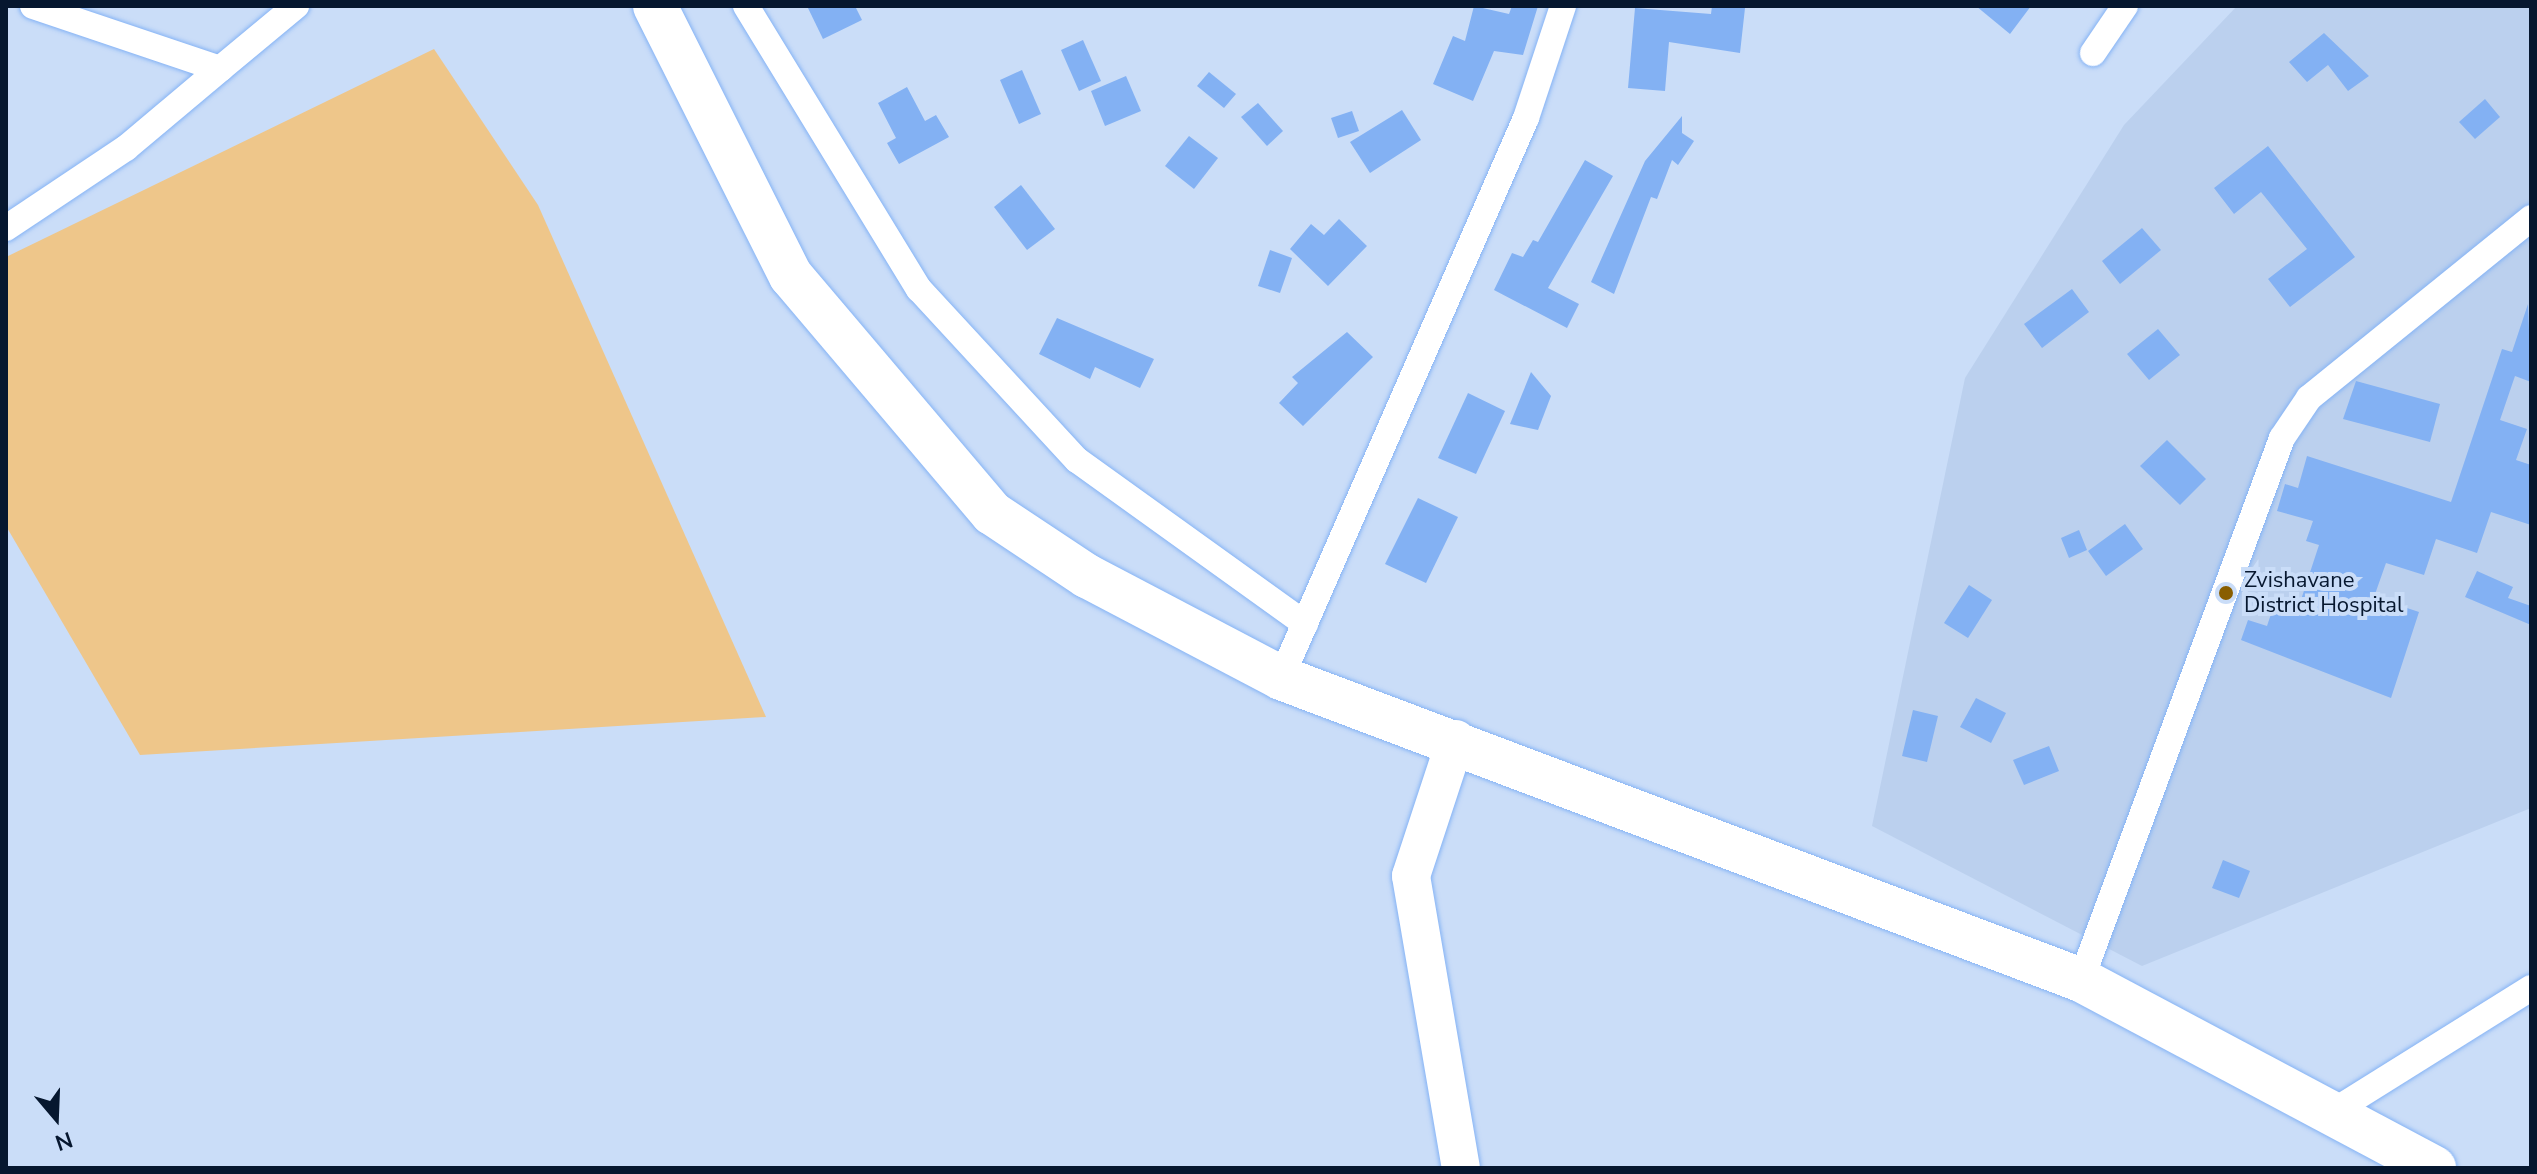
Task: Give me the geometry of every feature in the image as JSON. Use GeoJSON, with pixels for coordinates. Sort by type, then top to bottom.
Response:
{"type":"FeatureCollection","features":[{"type":"Feature","properties":{"kind":"highway"},"geometry":{"type":"LineString","coordinates":[[655,6],[791,276],[992,513],[1087,576],[1281,678],[1456,739],[2081,980],[2434,1168]]}},
{"type":"Feature","properties":{"kind":"street"},"geometry":{"type":"LineString","coordinates":[[33,6],[220,69]]}},
{"type":"Feature","properties":{"kind":"street"},"geometry":{"type":"LineString","coordinates":[[6,228],[126,148],[296,6]]}},
{"type":"Feature","properties":{"kind":"street"},"geometry":{"type":"LineString","coordinates":[[746,6],[919,289],[1077,460],[1305,624]]}},
{"type":"Feature","properties":{"kind":"street"},"geometry":{"type":"LineString","coordinates":[[1281,678],[1526,118],[1563,6]]}},
{"type":"Feature","properties":{"kind":"street"},"geometry":{"type":"LineString","coordinates":[[2093,53],[2125,6]]}},
{"type":"Feature","properties":{"kind":"street"},"geometry":{"type":"LineString","coordinates":[[2081,980],[2282,438],[2309,398],[2531,218]]}},
{"type":"Feature","properties":{"kind":"street"},"geometry":{"type":"LineString","coordinates":[[1456,739],[1411,876],[1461,1168]]}},
{"type":"Feature","properties":{"kind":"street"},"geometry":{"type":"LineString","coordinates":[[2331,1113],[2531,988]]}},
{"type":"Feature","properties":{"kind":"shaded area","name":"Zvishavane District Hospital"},"geometry":{"type":"Polygon","coordinates":[[[2237,6],[2531,6],[2531,808],[2142,966],[1872,826],[1965,378],[2124,125],[2237,6]]]}},
{"type":"Feature","properties":{"kind":"shaded area"},"geometry":{"type":"Polygon","coordinates":[[[434,49],[538,205],[766,717],[140,755],[6,526],[6,257],[434,49]]]}},
{"type":"Feature","properties":{"kind":"building"},"geometry":{"type":"Polygon","coordinates":[[[807,6],[855,6],[862,20],[823,39],[807,6]]]}},
{"type":"Feature","properties":{"kind":"building"},"geometry":{"type":"Polygon","coordinates":[[[1474,6],[1509,14],[1512,6],[1538,6],[1523,55],[1494,51],[1473,101],[1433,84],[1453,36],[1465,41],[1474,6]]]}},
{"type":"Feature","properties":{"kind":"building"},"geometry":{"type":"Polygon","coordinates":[[[1712,6],[1745,8],[1740,53],[1669,42],[1665,91],[1628,88],[1635,8],[1711,14],[1712,6]]]}},
{"type":"Feature","properties":{"kind":"building"},"geometry":{"type":"Polygon","coordinates":[[[1976,6],[2031,6],[2010,34],[1976,6]]]}},
{"type":"Feature","properties":{"kind":"building"},"geometry":{"type":"Polygon","coordinates":[[[2324,33],[2369,76],[2348,91],[2328,65],[2307,82],[2289,62],[2324,33]]]}},
{"type":"Feature","properties":{"kind":"building"},"geometry":{"type":"Polygon","coordinates":[[[1083,40],[1101,81],[1079,91],[1061,50],[1083,40]]]}},
{"type":"Feature","properties":{"kind":"building"},"geometry":{"type":"Polygon","coordinates":[[[1022,70],[1041,114],[1019,124],[1000,80],[1022,70]]]}},
{"type":"Feature","properties":{"kind":"building"},"geometry":{"type":"Polygon","coordinates":[[[1209,72],[1236,94],[1224,108],[1197,86],[1209,72]]]}},
{"type":"Feature","properties":{"kind":"building"},"geometry":{"type":"Polygon","coordinates":[[[1126,76],[1141,111],[1105,126],[1091,91],[1126,76]]]}},
{"type":"Feature","properties":{"kind":"building"},"geometry":{"type":"Polygon","coordinates":[[[907,87],[925,121],[936,115],[949,137],[899,164],[887,143],[896,138],[878,103],[907,87]]]}},
{"type":"Feature","properties":{"kind":"building"},"geometry":{"type":"Polygon","coordinates":[[[2485,99],[2500,117],[2475,139],[2459,122],[2485,99]]]}},
{"type":"Feature","properties":{"kind":"building"},"geometry":{"type":"Polygon","coordinates":[[[1258,103],[1283,131],[1267,146],[1241,117],[1258,103]]]}},
{"type":"Feature","properties":{"kind":"building"},"geometry":{"type":"Polygon","coordinates":[[[1402,110],[1421,140],[1370,173],[1350,142],[1402,110]]]}},
{"type":"Feature","properties":{"kind":"building"},"geometry":{"type":"Polygon","coordinates":[[[1352,111],[1359,131],[1338,138],[1331,118],[1352,111]]]}},
{"type":"Feature","properties":{"kind":"building"},"geometry":{"type":"Polygon","coordinates":[[[1682,116],[1682,133],[1694,141],[1678,165],[1672,160],[1657,199],[1651,197],[1614,294],[1591,282],[1645,161],[1682,116]]]}},
{"type":"Feature","properties":{"kind":"building"},"geometry":{"type":"Polygon","coordinates":[[[1189,136],[1218,158],[1194,189],[1165,166],[1189,136]]]}},
{"type":"Feature","properties":{"kind":"building"},"geometry":{"type":"Polygon","coordinates":[[[2268,146],[2355,257],[2290,307],[2268,279],[2307,249],[2261,192],[2234,214],[2214,188],[2268,146]]]}},
{"type":"Feature","properties":{"kind":"building"},"geometry":{"type":"Polygon","coordinates":[[[1585,160],[1613,176],[1548,288],[1579,304],[1567,328],[1494,290],[1512,253],[1523,257],[1533,240],[1538,242],[1585,160]]]}},
{"type":"Feature","properties":{"kind":"building"},"geometry":{"type":"Polygon","coordinates":[[[1021,185],[1055,229],[1027,250],[994,207],[1021,185]]]}},
{"type":"Feature","properties":{"kind":"building"},"geometry":{"type":"Polygon","coordinates":[[[1339,219],[1367,246],[1328,286],[1290,249],[1311,224],[1324,235],[1339,219]]]}},
{"type":"Feature","properties":{"kind":"building"},"geometry":{"type":"Polygon","coordinates":[[[2142,228],[2161,250],[2120,284],[2102,261],[2142,228]]]}},
{"type":"Feature","properties":{"kind":"building"},"geometry":{"type":"Polygon","coordinates":[[[1270,250],[1292,258],[1280,293],[1258,286],[1270,250]]]}},
{"type":"Feature","properties":{"kind":"building"},"geometry":{"type":"Polygon","coordinates":[[[2072,289],[2089,312],[2042,348],[2024,324],[2072,289]]]}},
{"type":"Feature","properties":{"kind":"building"},"geometry":{"type":"Polygon","coordinates":[[[2528,304],[2531,382],[2515,376],[2500,420],[2527,429],[2516,460],[2531,465],[2531,525],[2491,512],[2477,553],[2436,539],[2424,575],[2386,563],[2374,597],[2419,612],[2391,698],[2241,640],[2248,620],[2267,626],[2273,608],[2296,615],[2319,545],[2306,541],[2313,521],[2277,511],[2285,484],[2298,488],[2307,456],[2451,502],[2502,349],[2512,352],[2528,304]]]}},
{"type":"Feature","properties":{"kind":"building"},"geometry":{"type":"Polygon","coordinates":[[[1057,318],[1154,359],[1140,388],[1095,367],[1090,379],[1039,354],[1057,318]]]}},
{"type":"Feature","properties":{"kind":"building"},"geometry":{"type":"Polygon","coordinates":[[[2158,329],[2180,355],[2149,380],[2127,354],[2158,329]]]}},
{"type":"Feature","properties":{"kind":"building"},"geometry":{"type":"Polygon","coordinates":[[[1347,332],[1373,357],[1303,426],[1279,403],[1298,383],[1292,377],[1347,332]]]}},
{"type":"Feature","properties":{"kind":"building"},"geometry":{"type":"Polygon","coordinates":[[[1531,372],[1551,396],[1538,430],[1510,424],[1531,372]]]}},
{"type":"Feature","properties":{"kind":"building"},"geometry":{"type":"Polygon","coordinates":[[[2356,381],[2440,404],[2430,442],[2343,419],[2356,381]]]}},
{"type":"Feature","properties":{"kind":"building"},"geometry":{"type":"Polygon","coordinates":[[[1468,393],[1505,411],[1476,474],[1438,458],[1468,393]]]}},
{"type":"Feature","properties":{"kind":"building"},"geometry":{"type":"Polygon","coordinates":[[[2167,440],[2206,479],[2180,505],[2140,466],[2167,440]]]}},
{"type":"Feature","properties":{"kind":"building"},"geometry":{"type":"Polygon","coordinates":[[[1418,498],[1458,517],[1426,583],[1385,564],[1418,498]]]}},
{"type":"Feature","properties":{"kind":"building"},"geometry":{"type":"Polygon","coordinates":[[[2125,524],[2143,549],[2106,576],[2088,551],[2125,524]]]}},
{"type":"Feature","properties":{"kind":"building"},"geometry":{"type":"Polygon","coordinates":[[[2079,530],[2087,550],[2069,558],[2061,538],[2079,530]]]}},
{"type":"Feature","properties":{"kind":"building"},"geometry":{"type":"Polygon","coordinates":[[[2477,571],[2513,587],[2508,598],[2531,606],[2531,625],[2465,597],[2477,571]]]}},
{"type":"Feature","properties":{"kind":"building"},"geometry":{"type":"Polygon","coordinates":[[[1969,585],[1992,600],[1968,638],[1944,623],[1969,585]]]}},
{"type":"Feature","properties":{"kind":"building"},"geometry":{"type":"Polygon","coordinates":[[[1976,698],[2006,713],[1991,743],[1960,727],[1976,698]]]}},
{"type":"Feature","properties":{"kind":"building"},"geometry":{"type":"Polygon","coordinates":[[[1913,710],[1938,716],[1927,762],[1902,756],[1913,710]]]}},
{"type":"Feature","properties":{"kind":"building"},"geometry":{"type":"Polygon","coordinates":[[[2049,746],[2059,771],[2024,785],[2013,760],[2049,746]]]}},
{"type":"Feature","properties":{"kind":"building"},"geometry":{"type":"Polygon","coordinates":[[[2223,860],[2250,871],[2239,898],[2212,888],[2223,860]]]}},
{"type":"Feature","properties":{"kind":"place","name":"Zvishavane District Hospital"},"geometry":{"type":"Point","coordinates":[2226,593]}}]}
